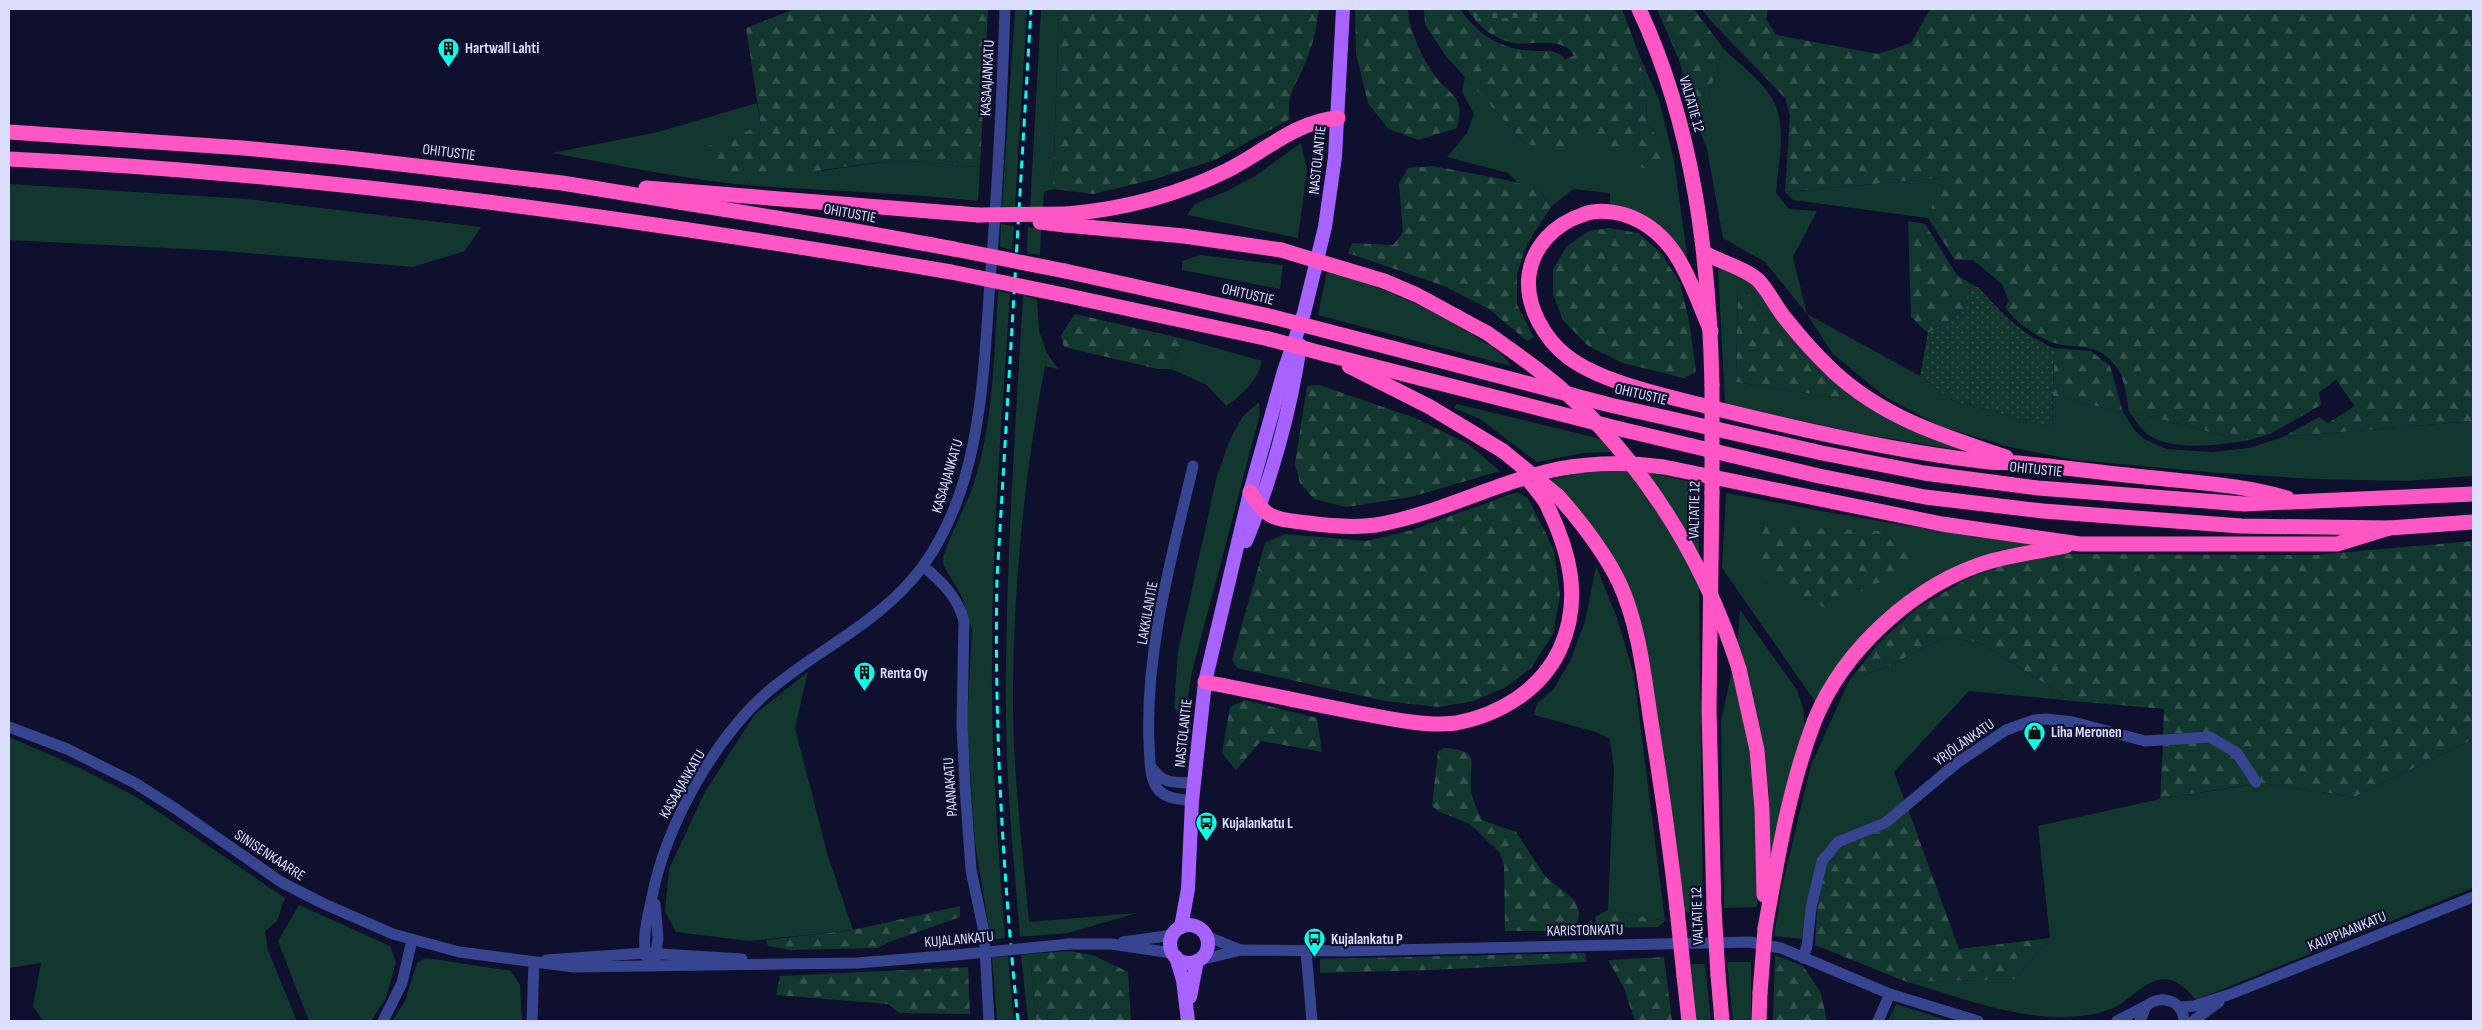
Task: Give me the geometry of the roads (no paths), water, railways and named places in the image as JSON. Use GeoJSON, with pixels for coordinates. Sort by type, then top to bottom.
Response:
{"type":"FeatureCollection","features":[{"type":"Feature","properties":{"kind":"highway","name":"VALTATIE 12"},"geometry":{"type":"LineString","coordinates":[[1639,9],[1656,50],[1678,113],[1697,199],[1705,253],[1711,332],[1712,385],[1709,710],[1714,908],[1722,1021]]}},
{"type":"Feature","properties":{"kind":"highway"},"geometry":{"type":"LineString","coordinates":[[1066,220],[1176,193],[1230,168],[1295,130],[1315,121],[1338,118]]}},
{"type":"Feature","properties":{"kind":"highway","name":"OHITUSTIE"},"geometry":{"type":"LineString","coordinates":[[9,132],[262,150],[562,183],[954,249],[1065,271],[1272,317],[1610,405],[1822,453],[1924,473],[2038,488],[2244,504],[2473,494]]}},
{"type":"Feature","properties":{"kind":"highway"},"geometry":{"type":"LineString","coordinates":[[9,159],[87,163],[343,185],[530,207],[774,242],[951,272],[1269,339],[1616,428],[1819,476],[1925,496],[2043,512],[2241,526],[2389,528],[2473,522]]}},
{"type":"Feature","properties":{"kind":"highway"},"geometry":{"type":"LineString","coordinates":[[562,183],[719,193],[956,214],[1066,220],[1281,250],[1384,281],[1417,294],[1487,333],[1551,380],[1576,402],[1626,456],[1652,491],[1691,552],[1726,627],[1740,669],[1756,750],[1762,809],[1765,929]]}},
{"type":"Feature","properties":{"kind":"highway"},"geometry":{"type":"LineString","coordinates":[[1711,332],[1688,274],[1675,251],[1660,234],[1645,222],[1624,214],[1606,211],[1586,213],[1573,218],[1549,234],[1533,260],[1529,276],[1530,296],[1535,314],[1551,342],[1568,357],[1593,372],[1665,395],[1768,422],[1938,454],[1990,462],[2027,463],[2086,472],[2248,488],[2298,502]]}},
{"type":"Feature","properties":{"kind":"highway"},"geometry":{"type":"LineString","coordinates":[[1705,253],[1746,273],[1759,282],[1784,317],[1835,372],[1878,404],[1938,435],[2027,463]]}},
{"type":"Feature","properties":{"kind":"highway"},"geometry":{"type":"LineString","coordinates":[[1325,354],[1430,406],[1503,451],[1536,487],[1595,540],[1620,584],[1636,638],[1666,815],[1689,1021]]}},
{"type":"Feature","properties":{"kind":"highway"},"geometry":{"type":"LineString","coordinates":[[1250,492],[1268,514],[1291,521],[1334,526],[1375,525],[1426,512],[1475,494],[1556,469],[1593,463],[1626,462],[1674,469],[1942,524],[2080,544],[2337,544],[2389,528]]}},
{"type":"Feature","properties":{"kind":"highway"},"geometry":{"type":"LineString","coordinates":[[1205,682],[1419,722],[1454,723],[1500,709],[1523,695],[1542,678],[1566,634],[1573,585],[1551,499]]}},
{"type":"Feature","properties":{"kind":"highway"},"geometry":{"type":"LineString","coordinates":[[1760,1021],[1760,993],[1765,929],[1779,852],[1798,771],[1815,721],[1833,686],[1875,632],[1901,608],[1929,589],[1991,561],[2080,544]]}},
{"type":"Feature","properties":{"kind":"main road","name":"NASTOLANTIE"},"geometry":{"type":"LineString","coordinates":[[1229,583],[1260,505],[1291,393],[1304,313],[1325,227],[1335,157],[1343,9]]}},
{"type":"Feature","properties":{"kind":"main road","name":"NASTOLANTIE"},"geometry":{"type":"LineString","coordinates":[[1177,931],[1188,889],[1192,801],[1205,682],[1250,492],[1284,371],[1304,313]]}},
{"type":"Feature","properties":{"kind":"main road","name":"NASTOLANTIE"},"geometry":{"type":"LineString","coordinates":[[1188,889],[1202,932]]}},
{"type":"Feature","properties":{"kind":"main road"},"geometry":{"type":"LineString","coordinates":[[1191,925],[1202,932],[1206,952],[1198,961],[1188,1017],[1180,967],[1170,944],[1177,931],[1191,925]]}},
{"type":"Feature","properties":{"kind":"main road"},"geometry":{"type":"LineString","coordinates":[[1174,955],[1183,962],[1198,961]]}},
{"type":"Feature","properties":{"kind":"street","name":"KASAAJANKATU"},"geometry":{"type":"LineString","coordinates":[[645,953],[650,904],[659,868],[672,832],[684,806],[735,726],[774,686],[874,617],[893,600],[923,566],[942,536],[960,494],[975,436],[987,325],[997,184],[1005,9]]}},
{"type":"Feature","properties":{"kind":"street","name":"LAKKILANTIE"},"geometry":{"type":"LineString","coordinates":[[1192,801],[1164,794],[1157,788],[1151,767],[1148,708],[1160,613],[1193,466]]}},
{"type":"Feature","properties":{"kind":"street","name":"PAANAKATU"},"geometry":{"type":"LineString","coordinates":[[923,566],[952,594],[960,608],[964,621],[962,724],[966,796],[971,870],[984,932],[989,1021]]}},
{"type":"Feature","properties":{"kind":"street","name":"YRJÖLÄNKATU"},"geometry":{"type":"LineString","coordinates":[[1803,958],[1822,861],[1838,842],[1885,823],[1971,754],[2006,730],[2034,720],[2073,722],[2145,741],[2210,737],[2237,753],[2256,782]]}},
{"type":"Feature","properties":{"kind":"street","name":"SINISENKAARRE"},"geometry":{"type":"LineString","coordinates":[[9,726],[67,749],[135,783],[176,808],[281,882],[349,916],[412,940],[480,956],[574,967],[651,965]]}},
{"type":"Feature","properties":{"kind":"street"},"geometry":{"type":"LineString","coordinates":[[1151,767],[1159,778],[1170,782],[1194,783]]}},
{"type":"Feature","properties":{"kind":"street","name":"KASAAJANKATU"},"geometry":{"type":"LineString","coordinates":[[658,954],[655,900],[659,868]]}},
{"type":"Feature","properties":{"kind":"street","name":"KAUPPIAANKATU"},"geometry":{"type":"LineString","coordinates":[[2179,1007],[2194,1006],[2231,994],[2473,896]]}},
{"type":"Feature","properties":{"kind":"street","name":"KUJALANKATU"},"geometry":{"type":"LineString","coordinates":[[1111,944],[1177,931]]}},
{"type":"Feature","properties":{"kind":"street","name":"KARISTONKATU"},"geometry":{"type":"LineString","coordinates":[[1202,932],[1241,950]]}},
{"type":"Feature","properties":{"kind":"street"},"geometry":{"type":"LineString","coordinates":[[383,1021],[402,983],[412,940]]}},
{"type":"Feature","properties":{"kind":"street","name":"KARISTONKATU"},"geometry":{"type":"LineString","coordinates":[[1198,961],[1241,950],[1306,951],[1750,942],[1781,948],[1890,994]]}},
{"type":"Feature","properties":{"kind":"street","name":"KUJALANKATU"},"geometry":{"type":"LineString","coordinates":[[651,965],[857,963],[1069,944],[1111,944],[1174,955]]}},
{"type":"Feature","properties":{"kind":"street"},"geometry":{"type":"LineString","coordinates":[[1306,951],[1312,1021]]}},
{"type":"Feature","properties":{"kind":"street"},"geometry":{"type":"LineString","coordinates":[[645,953],[651,965]]}},
{"type":"Feature","properties":{"kind":"street"},"geometry":{"type":"LineString","coordinates":[[651,965],[658,954]]}},
{"type":"Feature","properties":{"kind":"street","name":"SINISENKAARRE"},"geometry":{"type":"LineString","coordinates":[[534,962],[573,957],[658,954]]}},
{"type":"Feature","properties":{"kind":"street","name":"KUJALANKATU"},"geometry":{"type":"LineString","coordinates":[[658,954],[809,964]]}},
{"type":"Feature","properties":{"kind":"street"},"geometry":{"type":"LineString","coordinates":[[532,1021],[534,962]]}},
{"type":"Feature","properties":{"kind":"street"},"geometry":{"type":"LineString","coordinates":[[1878,1021],[1890,994],[1978,1021]]}},
{"type":"Feature","properties":{"kind":"street","name":"KAUPPIAANKATU"},"geometry":{"type":"LineString","coordinates":[[2193,1021],[2231,994]]}},
{"type":"Feature","properties":{"kind":"street"},"geometry":{"type":"LineString","coordinates":[[2117,1021],[2159,999],[2166,999],[2179,1007],[2184,1021]]}},
{"type":"Feature","properties":{"kind":"street"},"geometry":{"type":"LineString","coordinates":[[2140,1021],[2146,1006]]}},
{"type":"Feature","properties":{"kind":"railway"},"geometry":{"type":"LineString","coordinates":[[1018,1021],[1004,855],[998,745],[996,634],[997,579],[1031,9]]}},
{"type":"Feature","properties":{"kind":"place","name":"Hartwall Lahti"},"geometry":{"type":"Point","coordinates":[449,67]}},
{"type":"Feature","properties":{"kind":"place","name":"Renta Oy"},"geometry":{"type":"Point","coordinates":[864,692]}},
{"type":"Feature","properties":{"kind":"place","name":"Liha Meronen"},"geometry":{"type":"Point","coordinates":[2035,751]}},
{"type":"Feature","properties":{"kind":"place","name":"Kujalankatu L"},"geometry":{"type":"Point","coordinates":[1206,842]}},
{"type":"Feature","properties":{"kind":"place","name":"Kujalankatu P"},"geometry":{"type":"Point","coordinates":[1315,958]}}]}
